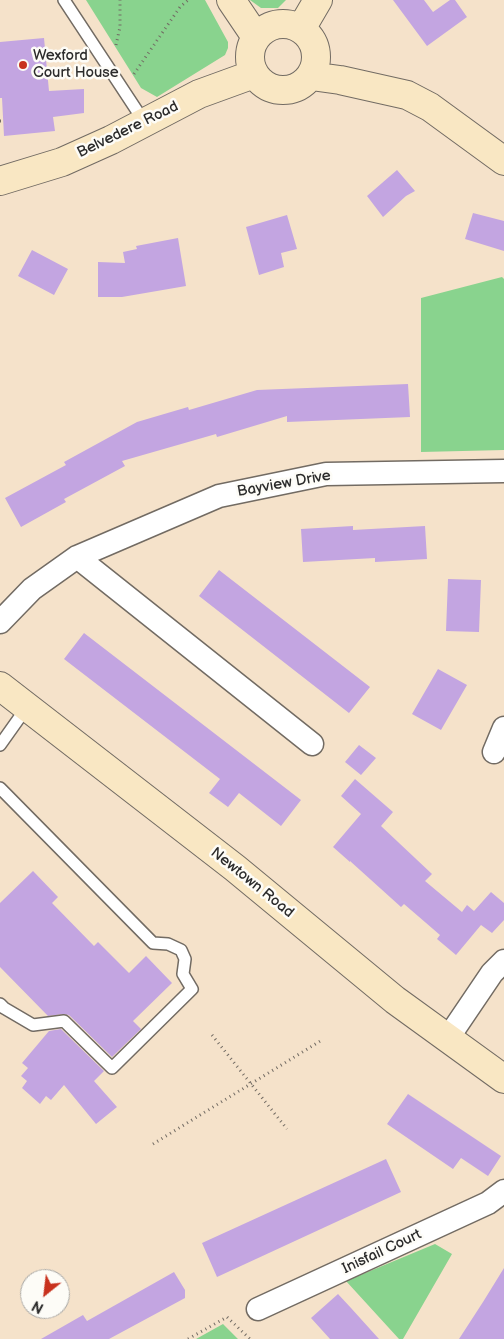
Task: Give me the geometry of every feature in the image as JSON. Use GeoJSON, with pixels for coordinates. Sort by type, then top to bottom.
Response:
{"type":"FeatureCollection","features":[{"type":"Feature","properties":{"kind":"street"},"geometry":{"type":"LineString","coordinates":[[231,0],[256,37]]}},
{"type":"Feature","properties":{"kind":"street"},"geometry":{"type":"LineString","coordinates":[[300,29],[318,0]]}},
{"type":"Feature","properties":{"kind":"street"},"geometry":{"type":"LineString","coordinates":[[282,24],[300,29],[309,36],[314,45],[315,66],[310,76],[303,84],[293,89],[271,88],[262,83],[254,74],[251,65],[250,55],[256,37],[264,30],[282,24]]}},
{"type":"Feature","properties":{"kind":"street","name":"Belvedere Road"},"geometry":{"type":"LineString","coordinates":[[0,182],[62,162],[145,123],[199,94],[254,74]]}},
{"type":"Feature","properties":{"kind":"street"},"geometry":{"type":"LineString","coordinates":[[310,76],[340,80],[407,95],[430,107],[504,162]]}},
{"type":"Feature","properties":{"kind":"street","name":"Bayview Drive"},"geometry":{"type":"LineString","coordinates":[[0,622],[32,590],[77,557],[219,496],[326,474],[504,471]]}},
{"type":"Feature","properties":{"kind":"street"},"geometry":{"type":"LineString","coordinates":[[77,557],[312,744]]}},
{"type":"Feature","properties":{"kind":"street","name":"Newtown Road"},"geometry":{"type":"LineString","coordinates":[[0,686],[235,868],[373,983],[504,1079]]}},
{"type":"Feature","properties":{"kind":"street"},"geometry":{"type":"LineString","coordinates":[[494,752],[504,728]]}},
{"type":"Feature","properties":{"kind":"street"},"geometry":{"type":"LineString","coordinates":[[448,1038],[492,973],[504,961]]}},
{"type":"Feature","properties":{"kind":"street","name":"Inisfail Court"},"geometry":{"type":"LineString","coordinates":[[258,1309],[488,1203],[504,1191]]}},
{"type":"Feature","properties":{"kind":"lane"},"geometry":{"type":"LineString","coordinates":[[64,0],[145,123]]}},
{"type":"Feature","properties":{"kind":"lane"},"geometry":{"type":"LineString","coordinates":[[0,745],[27,706]]}},
{"type":"Feature","properties":{"kind":"lane"},"geometry":{"type":"LineString","coordinates":[[0,788],[153,943],[168,944],[181,950],[185,959],[183,974],[192,989],[112,1068],[64,1021],[33,1025],[0,1004]]}},
{"type":"Feature","properties":{"kind":"path"},"geometry":{"type":"LineString","coordinates":[[110,70],[120,27],[120,0]]}},
{"type":"Feature","properties":{"kind":"path"},"geometry":{"type":"LineString","coordinates":[[123,91],[180,7],[188,0]]}},
{"type":"Feature","properties":{"kind":"path"},"geometry":{"type":"LineString","coordinates":[[212,1035],[287,1129]]}},
{"type":"Feature","properties":{"kind":"path"},"geometry":{"type":"LineString","coordinates":[[153,1144],[322,1040]]}},
{"type":"Feature","properties":{"kind":"path"},"geometry":{"type":"LineString","coordinates":[[188,1339],[227,1317],[250,1339]]}},
{"type":"Feature","properties":{"kind":"green space"},"geometry":{"type":"Polygon","coordinates":[[[86,0],[205,0],[228,42],[228,48],[225,55],[157,97],[141,88],[86,0]]]}},
{"type":"Feature","properties":{"kind":"green space"},"geometry":{"type":"Polygon","coordinates":[[[250,0],[286,0],[278,8],[261,8],[250,0]]]}},
{"type":"Feature","properties":{"kind":"green space"},"geometry":{"type":"Polygon","coordinates":[[[502,277],[504,279],[504,450],[421,452],[421,298],[502,277]]]}},
{"type":"Feature","properties":{"kind":"green space"},"geometry":{"type":"Polygon","coordinates":[[[435,1244],[452,1254],[403,1339],[399,1339],[346,1281],[435,1244]]]}},
{"type":"Feature","properties":{"kind":"green space"},"geometry":{"type":"Polygon","coordinates":[[[223,1324],[238,1339],[196,1339],[223,1324]]]}},
{"type":"Feature","properties":{"kind":"building"},"geometry":{"type":"Polygon","coordinates":[[[393,0],[424,0],[433,12],[450,0],[455,0],[467,17],[427,46],[393,0]]]}},
{"type":"Feature","properties":{"kind":"building","name":"Wexford Court House"},"geometry":{"type":"Polygon","coordinates":[[[44,38],[49,91],[84,89],[84,113],[53,117],[55,131],[4,136],[2,98],[0,98],[0,42],[44,38]]]}},
{"type":"Feature","properties":{"kind":"building"},"geometry":{"type":"Polygon","coordinates":[[[397,170],[415,191],[406,196],[383,217],[367,196],[397,170]]]}},
{"type":"Feature","properties":{"kind":"building"},"geometry":{"type":"Polygon","coordinates":[[[473,213],[504,221],[504,251],[465,239],[473,213]]]}},
{"type":"Feature","properties":{"kind":"building"},"geometry":{"type":"Polygon","coordinates":[[[287,215],[297,249],[281,253],[284,267],[259,275],[246,227],[287,215]]]}},
{"type":"Feature","properties":{"kind":"building"},"geometry":{"type":"Polygon","coordinates":[[[178,238],[186,286],[122,297],[98,297],[98,262],[125,263],[123,252],[137,249],[136,246],[178,238]]]}},
{"type":"Feature","properties":{"kind":"building"},"geometry":{"type":"Polygon","coordinates":[[[32,250],[68,269],[54,295],[18,276],[32,250]]]}},
{"type":"Feature","properties":{"kind":"building"},"geometry":{"type":"Polygon","coordinates":[[[408,384],[410,417],[287,422],[287,416],[217,437],[216,434],[122,461],[125,466],[64,499],[66,502],[21,527],[5,498],[66,465],[64,462],[137,422],[188,407],[189,410],[257,390],[408,384]]]}},
{"type":"Feature","properties":{"kind":"building"},"geometry":{"type":"Polygon","coordinates":[[[353,526],[353,530],[425,526],[427,559],[375,562],[375,558],[303,562],[301,529],[353,526]]]}},
{"type":"Feature","properties":{"kind":"building"},"geometry":{"type":"Polygon","coordinates":[[[219,570],[370,687],[349,713],[199,596],[219,570]]]}},
{"type":"Feature","properties":{"kind":"building"},"geometry":{"type":"Polygon","coordinates":[[[448,579],[481,580],[479,632],[446,631],[448,579]]]}},
{"type":"Feature","properties":{"kind":"building"},"geometry":{"type":"Polygon","coordinates":[[[84,633],[301,800],[281,826],[239,793],[228,807],[209,793],[220,779],[64,659],[84,633]]]}},
{"type":"Feature","properties":{"kind":"building"},"geometry":{"type":"Polygon","coordinates":[[[438,669],[467,685],[441,730],[412,714],[438,669]]]}},
{"type":"Feature","properties":{"kind":"building"},"geometry":{"type":"Polygon","coordinates":[[[359,745],[376,758],[361,775],[345,762],[359,745]]]}},
{"type":"Feature","properties":{"kind":"building"},"geometry":{"type":"Polygon","coordinates":[[[355,779],[393,812],[381,826],[432,874],[425,881],[462,912],[467,905],[474,911],[491,892],[504,903],[504,920],[492,933],[481,925],[456,955],[437,939],[440,935],[404,904],[401,907],[333,847],[361,814],[341,796],[355,779]]]}},
{"type":"Feature","properties":{"kind":"building"},"geometry":{"type":"Polygon","coordinates":[[[33,871],[58,897],[52,903],[94,946],[98,942],[129,973],[146,956],[172,983],[133,1021],[141,1029],[112,1057],[69,1015],[48,1016],[0,967],[0,903],[33,871]]]}},
{"type":"Feature","properties":{"kind":"building"},"geometry":{"type":"Polygon","coordinates":[[[61,1029],[104,1071],[94,1081],[117,1107],[96,1124],[64,1085],[51,1100],[46,1096],[40,1104],[22,1088],[27,1081],[21,1076],[28,1068],[22,1063],[49,1031],[61,1029]]]}},
{"type":"Feature","properties":{"kind":"building"},"geometry":{"type":"Polygon","coordinates":[[[408,1094],[501,1156],[488,1176],[461,1158],[453,1169],[387,1124],[408,1094]]]}},
{"type":"Feature","properties":{"kind":"building"},"geometry":{"type":"Polygon","coordinates":[[[386,1159],[401,1192],[217,1277],[202,1243],[386,1159]]]}},
{"type":"Feature","properties":{"kind":"building"},"geometry":{"type":"Polygon","coordinates":[[[504,1268],[504,1339],[459,1339],[483,1302],[504,1268]]]}},
{"type":"Feature","properties":{"kind":"building"},"geometry":{"type":"Polygon","coordinates":[[[174,1272],[185,1290],[185,1298],[109,1339],[41,1339],[83,1315],[87,1321],[174,1272]]]}},
{"type":"Feature","properties":{"kind":"building"},"geometry":{"type":"Polygon","coordinates":[[[338,1294],[379,1339],[330,1339],[311,1318],[338,1294]]]}},
{"type":"Feature","properties":{"kind":"place","name":"Wexford Court House"},"geometry":{"type":"Point","coordinates":[23,65]}}]}
